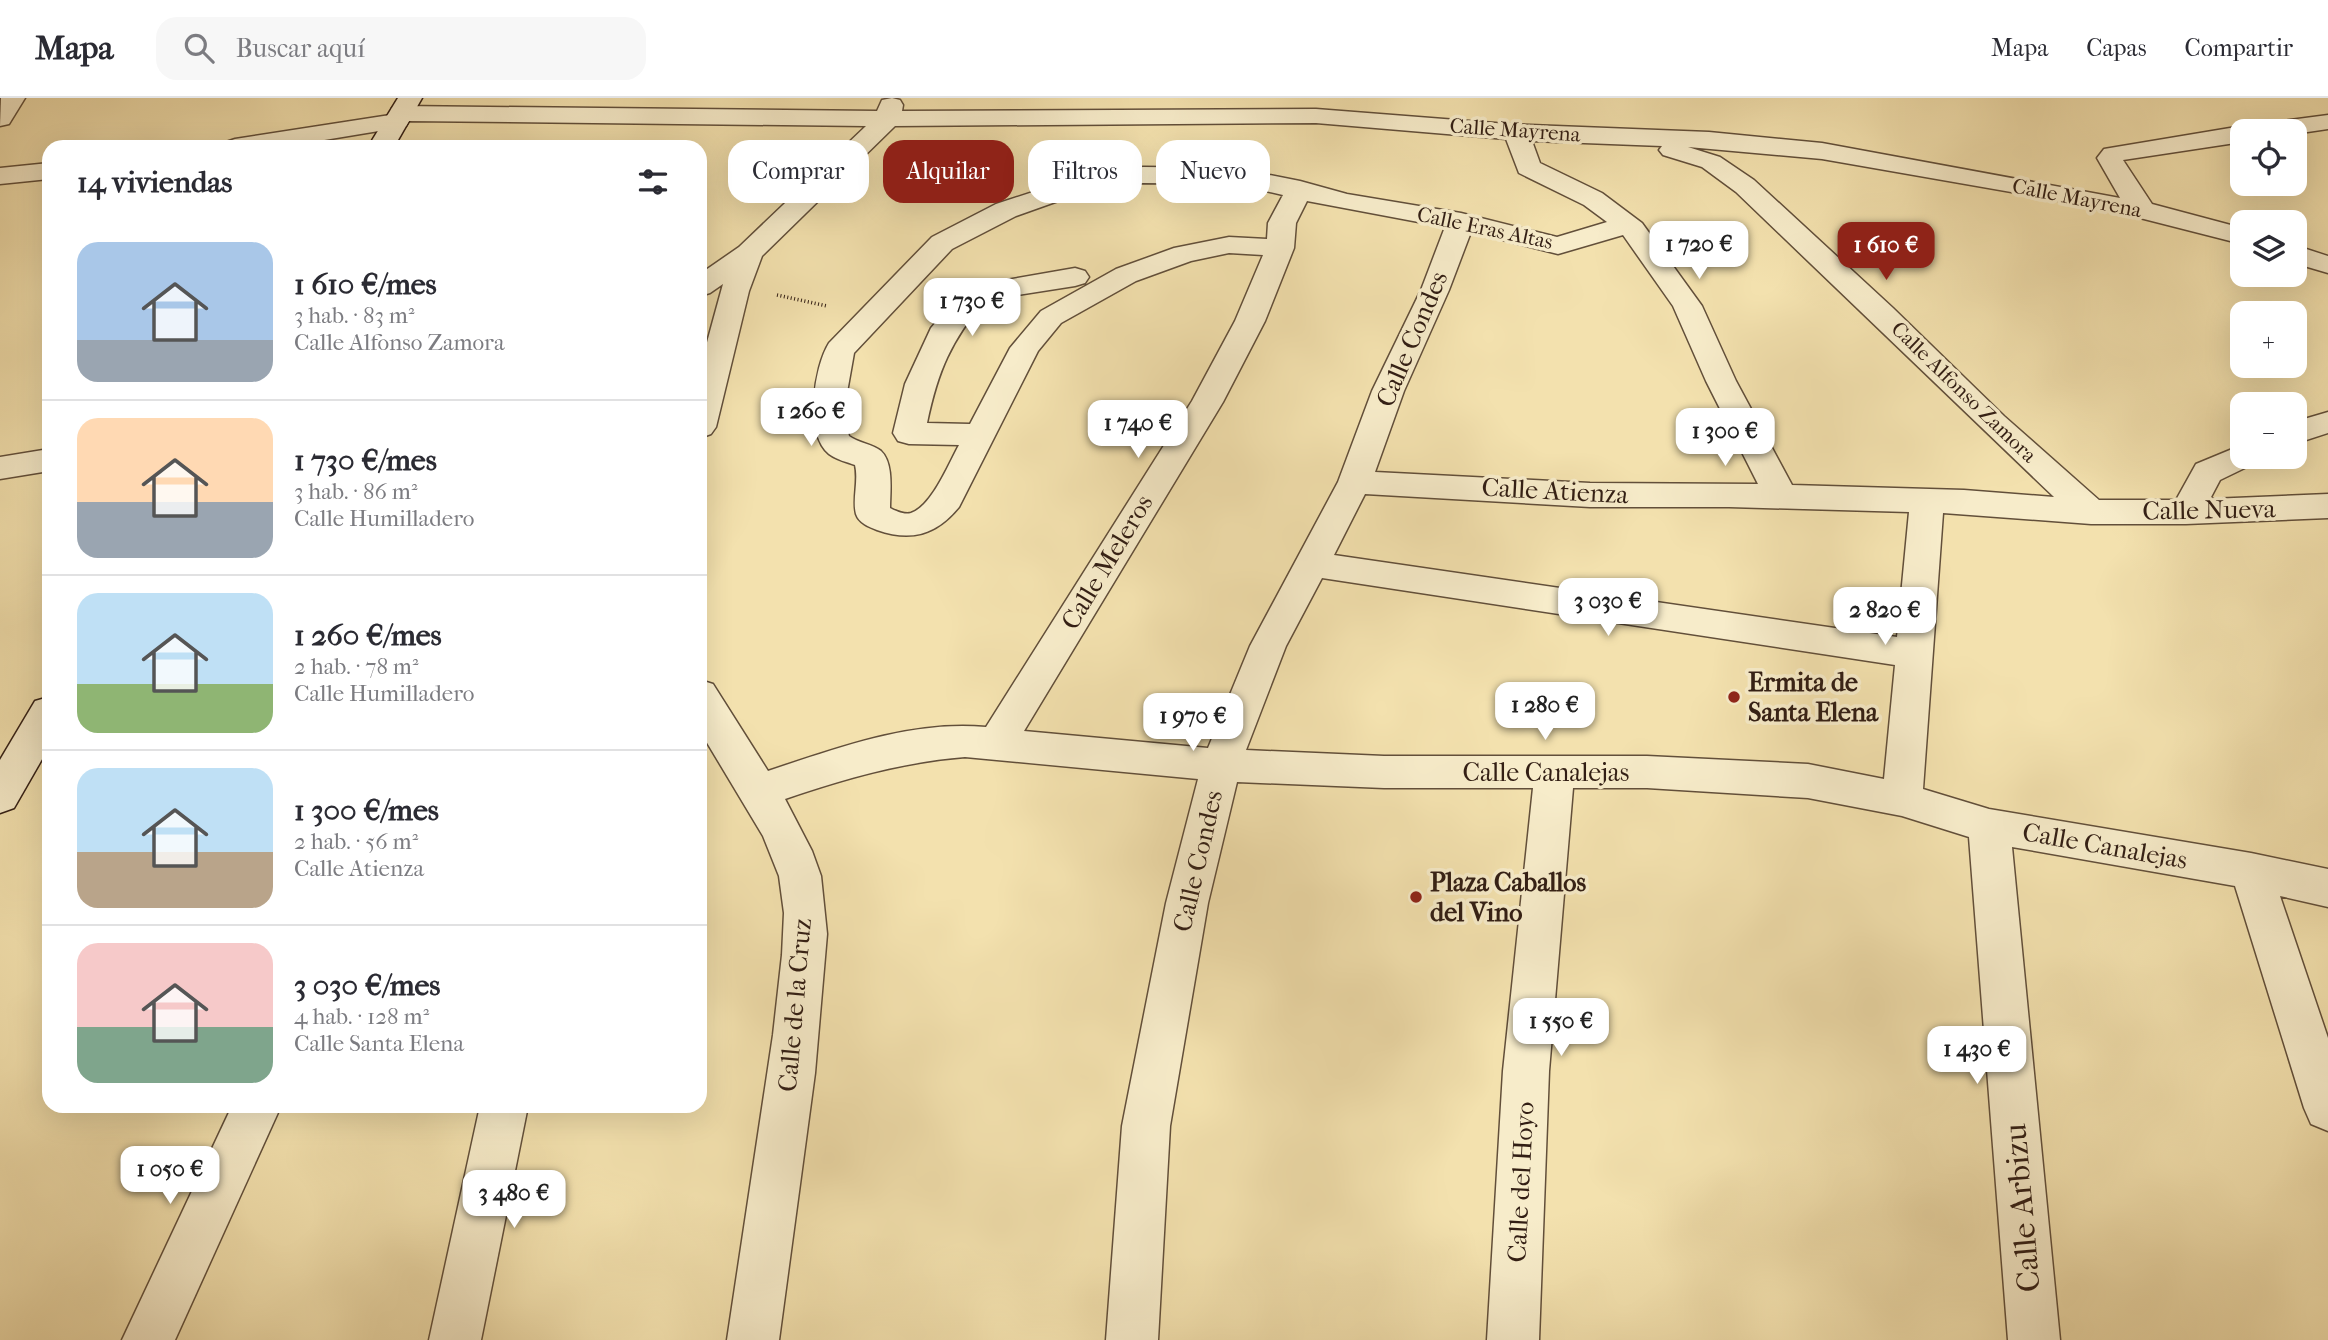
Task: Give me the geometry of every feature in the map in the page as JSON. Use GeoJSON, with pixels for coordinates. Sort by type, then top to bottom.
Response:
{"type":"FeatureCollection","features":[{"type":"Feature","properties":{"kind":"street"},"geometry":{"type":"LineString","coordinates":[[0,119],[13,98]]}},
{"type":"Feature","properties":{"kind":"street"},"geometry":{"type":"LineString","coordinates":[[707,281],[749,253],[891,108]]}},
{"type":"Feature","properties":{"kind":"street","name":"Calle Mayrena"},"geometry":{"type":"LineString","coordinates":[[268,140],[403,111],[891,108],[1037,116],[1317,116],[1517,132],[1709,140],[1822,151],[2142,210],[2230,233]]}},
{"type":"Feature","properties":{"kind":"street"},"geometry":{"type":"LineString","coordinates":[[385,140],[403,111]]}},
{"type":"Feature","properties":{"kind":"street"},"geometry":{"type":"LineString","coordinates":[[2307,125],[2328,122]]}},
{"type":"Feature","properties":{"kind":"street"},"geometry":{"type":"LineString","coordinates":[[1517,132],[1528,167],[1593,199],[1632,229],[1687,306],[1721,381],[1781,496]]}},
{"type":"Feature","properties":{"kind":"street"},"geometry":{"type":"LineString","coordinates":[[2142,210],[2112,165],[2110,158],[2113,154],[2230,136]]}},
{"type":"Feature","properties":{"kind":"street","name":"Calle Alfonso Zamora"},"geometry":{"type":"LineString","coordinates":[[1631,137],[1711,162],[1745,186],[1883,314],[1993,423],[2091,512]]}},
{"type":"Feature","properties":{"kind":"street"},"geometry":{"type":"LineString","coordinates":[[0,177],[42,172]]}},
{"type":"Feature","properties":{"kind":"street","name":"Calle Eras Altas"},"geometry":{"type":"LineString","coordinates":[[980,435],[947,499],[933,517],[917,524],[903,526],[873,514],[873,469],[869,458],[835,442],[831,428],[832,383],[840,350],[942,243],[1006,210],[1088,182],[1143,175],[1234,176],[1300,189],[1347,202],[1461,221],[1558,246],[1627,225]]}},
{"type":"Feature","properties":{"kind":"street","name":"Calle Meleros"},"geometry":{"type":"LineString","coordinates":[[996,744],[1207,402],[1250,321],[1280,248],[1282,223],[1300,189]]}},
{"type":"Feature","properties":{"kind":"street","name":"Calle Condes"},"geometry":{"type":"LineString","coordinates":[[1132,1340],[1146,1126],[1186,903],[1221,765],[1268,646],[1355,482],[1388,391],[1435,290],[1461,221]]}},
{"type":"Feature","properties":{"kind":"street"},"geometry":{"type":"LineString","coordinates":[[1075,277],[976,293],[946,328],[920,384],[909,433],[980,435],[1025,348],[1051,317],[1126,275],[1184,254],[1229,245],[1280,248]]}},
{"type":"Feature","properties":{"kind":"street"},"geometry":{"type":"LineString","coordinates":[[707,401],[735,291],[749,253]]}},
{"type":"Feature","properties":{"kind":"street"},"geometry":{"type":"LineString","coordinates":[[2307,258],[2328,265]]}},
{"type":"Feature","properties":{"kind":"street"},"geometry":{"type":"LineString","coordinates":[[707,284],[727,281],[733,285],[735,291]]}},
{"type":"Feature","properties":{"kind":"street"},"geometry":{"type":"LineString","coordinates":[[2307,429],[2328,422]]}},
{"type":"Feature","properties":{"kind":"street"},"geometry":{"type":"LineString","coordinates":[[0,468],[42,461]]}},
{"type":"Feature","properties":{"kind":"street"},"geometry":{"type":"LineString","coordinates":[[2186,512],[2208,472],[2230,462]]}},
{"type":"Feature","properties":{"kind":"street","name":"Calle Atienza"},"geometry":{"type":"LineString","coordinates":[[1355,482],[1590,495],[1781,496],[1927,501],[2091,512]]}},
{"type":"Feature","properties":{"kind":"street"},"geometry":{"type":"LineString","coordinates":[[1902,799],[1927,501]]}},
{"type":"Feature","properties":{"kind":"street","name":"Calle Nueva"},"geometry":{"type":"LineString","coordinates":[[2091,512],[2186,512],[2328,506]]}},
{"type":"Feature","properties":{"kind":"street"},"geometry":{"type":"LineString","coordinates":[[1311,565],[1914,654]]}},
{"type":"Feature","properties":{"kind":"street","name":"Calle de la Cruz"},"geometry":{"type":"LineString","coordinates":[[707,706],[761,790],[800,877],[806,937],[792,1071],[753,1340]]}},
{"type":"Feature","properties":{"kind":"street"},"geometry":{"type":"LineString","coordinates":[[3,786],[42,723]]}},
{"type":"Feature","properties":{"kind":"street","name":"Calle Canalejas"},"geometry":{"type":"LineString","coordinates":[[761,790],[872,753],[923,743],[965,741],[1221,765],[1384,772],[1647,772],[1795,780],[1902,799],[1989,826],[2251,871],[2328,888]]}},
{"type":"Feature","properties":{"kind":"street","name":"Calle del Hoyo"},"geometry":{"type":"LineString","coordinates":[[1513,1340],[1526,1071],[1555,772]]}},
{"type":"Feature","properties":{"kind":"street","name":"Calle Arbizu"},"geometry":{"type":"LineString","coordinates":[[1989,826],[2034,1340]]}},
{"type":"Feature","properties":{"kind":"street"},"geometry":{"type":"LineString","coordinates":[[2251,871],[2328,1108]]}},
{"type":"Feature","properties":{"kind":"street"},"geometry":{"type":"LineString","coordinates":[[148,1340],[253,1113]]}},
{"type":"Feature","properties":{"kind":"street"},"geometry":{"type":"LineString","coordinates":[[455,1340],[503,1113]]}},
{"type":"Feature","properties":{"kind":"path"},"geometry":{"type":"LineString","coordinates":[[735,291],[774,294],[872,315]]}},
{"type":"Feature","properties":{"kind":"place","name":"Ermita de Santa Elena"},"geometry":{"type":"Point","coordinates":[1734,697]}},
{"type":"Feature","properties":{"kind":"place","name":"Plaza Caballos del Vino"},"geometry":{"type":"Point","coordinates":[1416,897]}}]}
